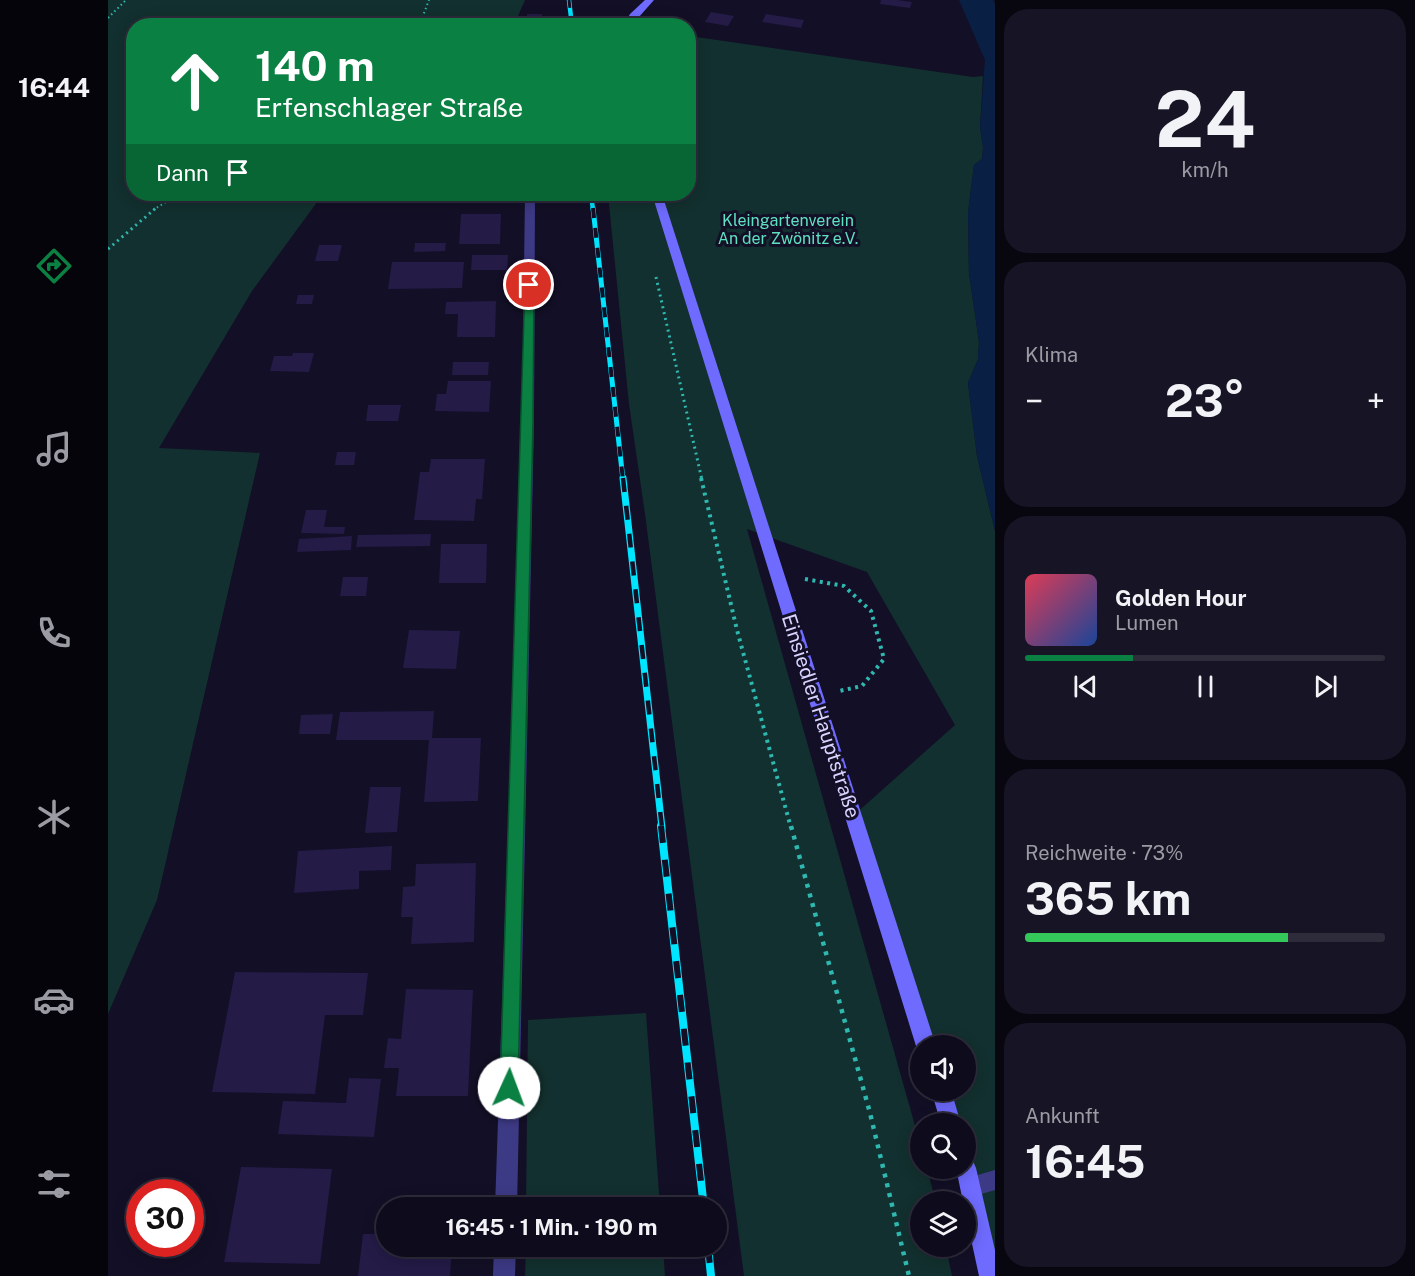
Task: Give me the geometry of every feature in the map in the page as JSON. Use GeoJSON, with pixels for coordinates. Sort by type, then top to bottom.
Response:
{"type":"FeatureCollection","features":[{"type":"Feature","properties":{"kind":"main road"},"geometry":{"type":"LineString","coordinates":[[632,18],[650,0]]}},
{"type":"Feature","properties":{"kind":"main road","name":"Einsiedler Hauptstraße"},"geometry":{"type":"LineString","coordinates":[[659,201],[923,1035]]}},
{"type":"Feature","properties":{"kind":"main road"},"geometry":{"type":"LineString","coordinates":[[968,1179],[990,1276]]}},
{"type":"Feature","properties":{"kind":"street"},"geometry":{"type":"LineString","coordinates":[[506,1197],[528,422],[530,201]]}},
{"type":"Feature","properties":{"kind":"street"},"geometry":{"type":"LineString","coordinates":[[976,1178],[995,1180]]}},
{"type":"Feature","properties":{"kind":"street"},"geometry":{"type":"LineString","coordinates":[[504,1276],[505,1257]]}},
{"type":"Feature","properties":{"kind":"path"},"geometry":{"type":"LineString","coordinates":[[108,18],[126,0]]}},
{"type":"Feature","properties":{"kind":"path"},"geometry":{"type":"LineString","coordinates":[[421,18],[429,0]]}},
{"type":"Feature","properties":{"kind":"path"},"geometry":{"type":"LineString","coordinates":[[108,249],[150,212],[168,201]]}},
{"type":"Feature","properties":{"kind":"path"},"geometry":{"type":"LineString","coordinates":[[674,343],[736,628],[888,1177],[909,1276]]}},
{"type":"Feature","properties":{"kind":"path"},"geometry":{"type":"LineString","coordinates":[[776,574],[844,586],[872,611],[884,659],[862,686],[815,697]]}},
{"type":"Feature","properties":{"kind":"green space"},"geometry":{"type":"Polygon","coordinates":[[[108,0],[525,0],[517,18],[126,18],[126,201],[318,201],[252,291],[159,448],[260,453],[157,900],[108,1014],[108,0]]]}},
{"type":"Feature","properties":{"kind":"green space","name":"Kleingartenverein An der Zwönitz e.V."},"geometry":{"type":"Polygon","coordinates":[[[696,37],[973,77],[983,76],[980,127],[982,159],[974,165],[968,213],[969,273],[979,342],[978,359],[968,383],[977,456],[995,531],[995,1276],[976,1205],[976,1191],[972,1191],[969,1179],[976,1179],[976,1113],[948,1113],[944,1101],[976,1101],[976,1035],[923,1035],[853,816],[955,725],[867,572],[747,529],[911,1113],[910,1179],[930,1179],[933,1191],[910,1191],[910,1257],[948,1257],[952,1276],[744,1276],[629,404],[609,201],[696,201],[696,37]]]}},
{"type":"Feature","properties":{"kind":"green space"},"geometry":{"type":"Polygon","coordinates":[[[646,1013],[659,1197],[526,1197],[528,1020],[646,1013]]]}},
{"type":"Feature","properties":{"kind":"green space"},"geometry":{"type":"Polygon","coordinates":[[[526,1257],[664,1257],[665,1276],[525,1276],[526,1257]]]}},
{"type":"Feature","properties":{"kind":"water"},"geometry":{"type":"Polygon","coordinates":[[[959,0],[993,0],[995,4],[995,530],[977,456],[968,383],[978,359],[979,342],[969,273],[968,213],[974,165],[982,159],[980,127],[985,60],[959,0]]]}},
{"type":"Feature","properties":{"kind":"building"},"geometry":{"type":"Polygon","coordinates":[[[881,0],[912,2],[910,8],[880,4],[881,0]]]}},
{"type":"Feature","properties":{"kind":"building"},"geometry":{"type":"Polygon","coordinates":[[[711,12],[734,16],[728,26],[705,22],[711,12]]]}},
{"type":"Feature","properties":{"kind":"building"},"geometry":{"type":"Polygon","coordinates":[[[527,14],[542,14],[542,17],[549,16],[549,18],[519,18],[527,17],[527,14]]]}},
{"type":"Feature","properties":{"kind":"building"},"geometry":{"type":"Polygon","coordinates":[[[766,14],[804,20],[801,28],[762,22],[766,14]]]}},
{"type":"Feature","properties":{"kind":"building"},"geometry":{"type":"Polygon","coordinates":[[[461,214],[501,214],[500,244],[459,244],[461,214]]]}},
{"type":"Feature","properties":{"kind":"building"},"geometry":{"type":"Polygon","coordinates":[[[415,243],[446,243],[445,251],[414,252],[415,243]]]}},
{"type":"Feature","properties":{"kind":"building"},"geometry":{"type":"Polygon","coordinates":[[[319,245],[342,245],[338,261],[315,261],[319,245]]]}},
{"type":"Feature","properties":{"kind":"building"},"geometry":{"type":"Polygon","coordinates":[[[472,255],[508,255],[507,270],[471,270],[472,255]]]}},
{"type":"Feature","properties":{"kind":"building"},"geometry":{"type":"Polygon","coordinates":[[[392,262],[464,262],[462,288],[388,289],[392,262]]]}},
{"type":"Feature","properties":{"kind":"building"},"geometry":{"type":"Polygon","coordinates":[[[298,295],[314,295],[312,304],[296,304],[298,295]]]}},
{"type":"Feature","properties":{"kind":"building"},"geometry":{"type":"Polygon","coordinates":[[[496,301],[495,337],[457,337],[458,314],[445,314],[446,302],[496,301]]]}},
{"type":"Feature","properties":{"kind":"building"},"geometry":{"type":"Polygon","coordinates":[[[293,353],[314,353],[309,372],[270,371],[274,356],[292,356],[293,353]]]}},
{"type":"Feature","properties":{"kind":"building"},"geometry":{"type":"Polygon","coordinates":[[[453,362],[489,362],[488,375],[452,375],[453,362]]]}},
{"type":"Feature","properties":{"kind":"building"},"geometry":{"type":"Polygon","coordinates":[[[448,381],[491,381],[489,412],[435,411],[437,394],[446,394],[448,381]]]}},
{"type":"Feature","properties":{"kind":"building"},"geometry":{"type":"Polygon","coordinates":[[[368,405],[401,405],[398,421],[366,421],[368,405]]]}},
{"type":"Feature","properties":{"kind":"building"},"geometry":{"type":"Polygon","coordinates":[[[337,452],[356,452],[354,465],[335,465],[337,452]]]}},
{"type":"Feature","properties":{"kind":"building"},"geometry":{"type":"Polygon","coordinates":[[[431,459],[485,459],[482,499],[476,499],[474,521],[414,520],[420,472],[429,472],[431,459]]]}},
{"type":"Feature","properties":{"kind":"building"},"geometry":{"type":"Polygon","coordinates":[[[306,510],[327,510],[324,527],[345,527],[344,534],[301,533],[306,510]]]}},
{"type":"Feature","properties":{"kind":"building"},"geometry":{"type":"Polygon","coordinates":[[[431,534],[430,546],[356,547],[358,535],[431,534]]]}},
{"type":"Feature","properties":{"kind":"building"},"geometry":{"type":"Polygon","coordinates":[[[352,536],[351,550],[297,552],[299,539],[352,536]]]}},
{"type":"Feature","properties":{"kind":"building"},"geometry":{"type":"Polygon","coordinates":[[[441,544],[487,544],[486,583],[439,583],[441,544]]]}},
{"type":"Feature","properties":{"kind":"building"},"geometry":{"type":"Polygon","coordinates":[[[343,577],[368,577],[366,596],[340,596],[343,577]]]}},
{"type":"Feature","properties":{"kind":"building"},"geometry":{"type":"Polygon","coordinates":[[[409,630],[460,631],[456,669],[403,668],[409,630]]]}},
{"type":"Feature","properties":{"kind":"building"},"geometry":{"type":"Polygon","coordinates":[[[434,711],[432,738],[481,738],[478,801],[424,802],[429,740],[336,740],[340,712],[434,711]]]}},
{"type":"Feature","properties":{"kind":"building"},"geometry":{"type":"Polygon","coordinates":[[[333,714],[330,734],[299,734],[301,715],[333,714]]]}},
{"type":"Feature","properties":{"kind":"building"},"geometry":{"type":"Polygon","coordinates":[[[370,787],[401,787],[397,832],[365,833],[370,787]]]}},
{"type":"Feature","properties":{"kind":"building"},"geometry":{"type":"Polygon","coordinates":[[[392,846],[391,870],[359,871],[359,889],[294,893],[298,851],[392,846]]]}},
{"type":"Feature","properties":{"kind":"building"},"geometry":{"type":"Polygon","coordinates":[[[476,863],[474,942],[411,944],[413,917],[401,917],[403,887],[415,886],[416,864],[476,863]]]}},
{"type":"Feature","properties":{"kind":"building"},"geometry":{"type":"Polygon","coordinates":[[[235,972],[368,973],[363,1015],[325,1015],[315,1094],[212,1092],[235,972]]]}},
{"type":"Feature","properties":{"kind":"building"},"geometry":{"type":"Polygon","coordinates":[[[406,989],[473,990],[468,1096],[396,1096],[399,1068],[384,1068],[388,1038],[401,1039],[406,989]]]}},
{"type":"Feature","properties":{"kind":"building"},"geometry":{"type":"Polygon","coordinates":[[[349,1078],[381,1079],[374,1137],[278,1134],[283,1101],[346,1103],[349,1078]]]}},
{"type":"Feature","properties":{"kind":"building"},"geometry":{"type":"Polygon","coordinates":[[[241,1167],[332,1169],[320,1264],[224,1262],[241,1167]]]}},
{"type":"Feature","properties":{"kind":"building"},"geometry":{"type":"Polygon","coordinates":[[[363,1234],[376,1234],[376,1257],[451,1257],[450,1276],[358,1276],[363,1234]]]}},
{"type":"Feature","properties":{"kind":"railway"},"geometry":{"type":"LineString","coordinates":[[569,0],[571,18]]}},
{"type":"Feature","properties":{"kind":"railway"},"geometry":{"type":"LineString","coordinates":[[592,201],[593,210]]}},
{"type":"Feature","properties":{"kind":"railway"},"geometry":{"type":"LineString","coordinates":[[593,208],[623,480]]}},
{"type":"Feature","properties":{"kind":"railway"},"geometry":{"type":"LineString","coordinates":[[623,478],[662,828]]}},
{"type":"Feature","properties":{"kind":"railway"},"geometry":{"type":"LineString","coordinates":[[661,826],[703,1197]]}},
{"type":"Feature","properties":{"kind":"railway"},"geometry":{"type":"LineString","coordinates":[[709,1257],[711,1276]]}},
{"type":"Feature","properties":{"kind":"route"},"geometry":{"type":"LineString","coordinates":[[509,1088],[528,422],[529,285]]}}]}
